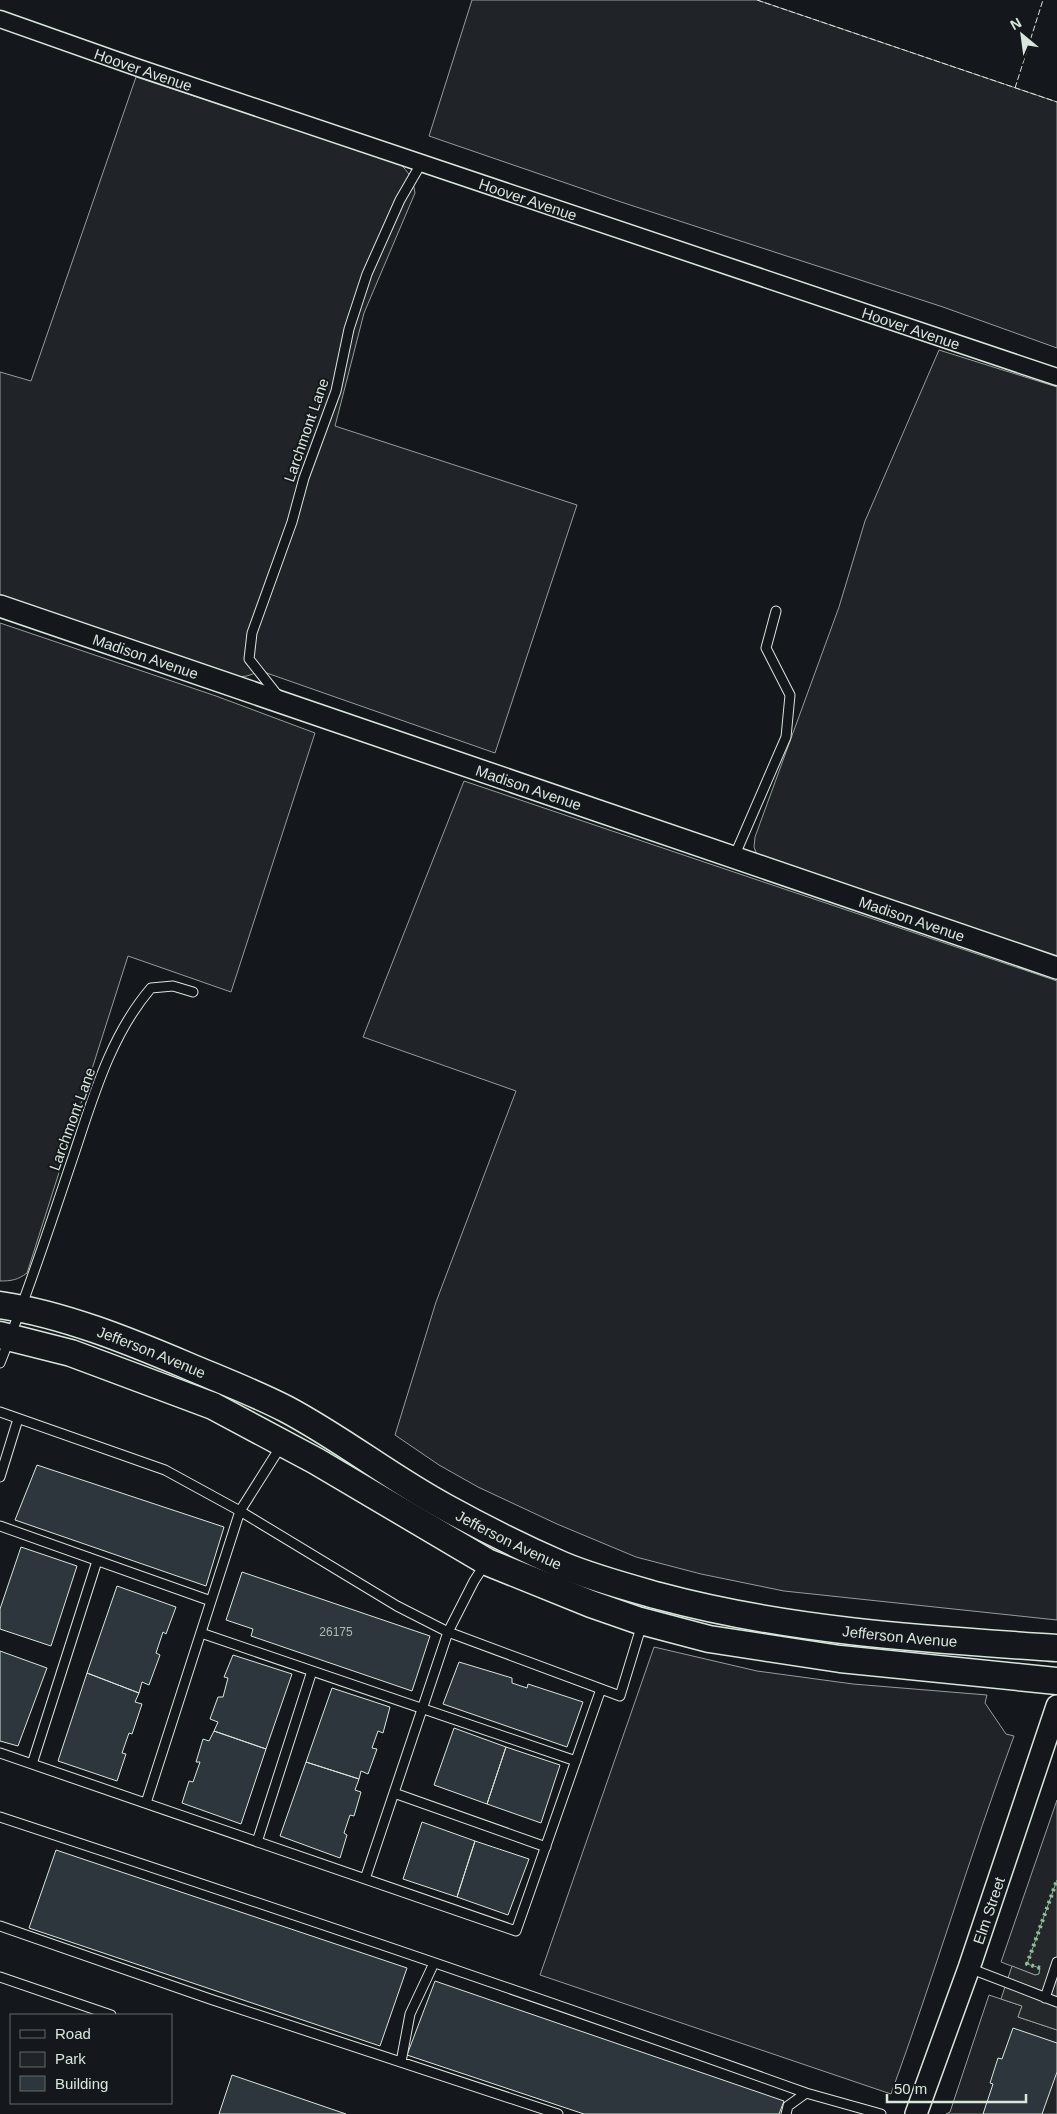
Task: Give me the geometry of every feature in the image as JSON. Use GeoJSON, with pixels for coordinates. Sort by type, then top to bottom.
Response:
{"type":"FeatureCollection","features":[{"type":"Feature","properties":{"kind":"main road","name":"Jefferson Avenue"},"geometry":{"type":"LineString","coordinates":[[11,1307],[122,1339],[278,1406],[445,1507],[564,1566],[630,1588],[702,1608],[764,1620],[951,1641],[1057,1648]]}},
{"type":"Feature","properties":{"kind":"main road","name":"Jefferson Avenue"},"geometry":{"type":"LineString","coordinates":[[5,1336],[71,1353],[213,1406],[282,1443],[487,1562],[591,1604],[643,1622],[709,1638],[840,1659],[1057,1681]]}},
{"type":"Feature","properties":{"kind":"main road"},"geometry":{"type":"LineString","coordinates":[[487,1562],[496,1554],[580,1583],[630,1588]]}},
{"type":"Feature","properties":{"kind":"street","name":"Hoover Avenue"},"geometry":{"type":"LineString","coordinates":[[0,19],[133,66],[1057,377]]}},
{"type":"Feature","properties":{"kind":"street","name":"Madison Avenue"},"geometry":{"type":"LineString","coordinates":[[0,606],[1057,968]]}},
{"type":"Feature","properties":{"kind":"street","name":"Elm Street"},"geometry":{"type":"LineString","coordinates":[[916,2114],[969,1968],[1057,1706]]}},
{"type":"Feature","properties":{"kind":"lane","name":"Larchmont Lane"},"geometry":{"type":"LineString","coordinates":[[284,703],[248,659],[252,633],[292,522],[304,478],[336,391],[349,329],[366,274],[400,200],[422,162]]}},
{"type":"Feature","properties":{"kind":"lane"},"geometry":{"type":"LineString","coordinates":[[734,857],[786,737],[790,695],[766,648],[776,611]]}},
{"type":"Feature","properties":{"kind":"lane","name":"Larchmont Lane"},"geometry":{"type":"LineString","coordinates":[[0,1363],[11,1307],[99,1080],[132,1012],[151,988],[173,986],[193,992]]}},
{"type":"Feature","properties":{"kind":"lane"},"geometry":{"type":"LineString","coordinates":[[0,1412],[165,1470],[240,1511],[397,1606],[448,1632],[620,1696],[643,1622]]}},
{"type":"Feature","properties":{"kind":"lane"},"geometry":{"type":"LineString","coordinates":[[0,1477],[18,1419]]}},
{"type":"Feature","properties":{"kind":"lane"},"geometry":{"type":"LineString","coordinates":[[146,1803],[240,1511],[282,1443]]}},
{"type":"Feature","properties":{"kind":"lane"},"geometry":{"type":"LineString","coordinates":[[0,1526],[211,1601]]}},
{"type":"Feature","properties":{"kind":"lane"},"geometry":{"type":"LineString","coordinates":[[32,1764],[97,1561]]}},
{"type":"Feature","properties":{"kind":"lane"},"geometry":{"type":"LineString","coordinates":[[365,1879],[448,1632],[474,1581],[487,1562]]}},
{"type":"Feature","properties":{"kind":"lane"},"geometry":{"type":"LineString","coordinates":[[201,1633],[576,1761]]}},
{"type":"Feature","properties":{"kind":"lane"},"geometry":{"type":"LineString","coordinates":[[257,1842],[312,1671]]}},
{"type":"Feature","properties":{"kind":"lane"},"geometry":{"type":"LineString","coordinates":[[0,1753],[516,1931],[601,1689]]}},
{"type":"Feature","properties":{"kind":"lane"},"geometry":{"type":"LineString","coordinates":[[394,1793],[546,1847]]}},
{"type":"Feature","properties":{"kind":"lane"},"geometry":{"type":"LineString","coordinates":[[0,1817],[632,2030],[806,2093],[881,2114]]}},
{"type":"Feature","properties":{"kind":"lane"},"geometry":{"type":"LineString","coordinates":[[0,1926],[210,1999],[558,2114]]}},
{"type":"Feature","properties":{"kind":"lane"},"geometry":{"type":"LineString","coordinates":[[1045,1998],[1057,1962]]}},
{"type":"Feature","properties":{"kind":"lane"},"geometry":{"type":"LineString","coordinates":[[401,2062],[410,2014],[434,1963]]}},
{"type":"Feature","properties":{"kind":"lane"},"geometry":{"type":"LineString","coordinates":[[969,1968],[1057,2002]]}},
{"type":"Feature","properties":{"kind":"lane"},"geometry":{"type":"LineString","coordinates":[[0,1978],[108,2014]]}},
{"type":"Feature","properties":{"kind":"lane"},"geometry":{"type":"LineString","coordinates":[[786,2114],[788,2106],[806,2093]]}},
{"type":"Feature","properties":{"kind":"green space"},"geometry":{"type":"Polygon","coordinates":[[[472,0],[757,0],[1057,102],[1057,348],[943,307],[618,201],[429,136],[472,0]]]}},
{"type":"Feature","properties":{"kind":"green space"},"geometry":{"type":"Polygon","coordinates":[[[136,77],[399,163],[410,176],[415,193],[364,313],[335,426],[577,505],[495,753],[261,671],[247,676],[236,677],[0,597],[0,372],[31,381],[136,77]]]}},
{"type":"Feature","properties":{"kind":"green space"},"geometry":{"type":"Polygon","coordinates":[[[939,350],[1057,387],[1057,958],[757,855],[754,847],[755,837],[839,607],[865,521],[939,350]]]}},
{"type":"Feature","properties":{"kind":"green space"},"geometry":{"type":"Polygon","coordinates":[[[0,623],[216,696],[315,733],[231,992],[128,956],[27,1273],[8,1281],[0,1281],[0,623]]]}},
{"type":"Feature","properties":{"kind":"green space"},"geometry":{"type":"Polygon","coordinates":[[[464,781],[1057,981],[1057,1620],[784,1591],[701,1574],[636,1557],[557,1524],[478,1487],[439,1465],[395,1435],[436,1302],[516,1091],[363,1037],[464,781]]]}},
{"type":"Feature","properties":{"kind":"green space"},"geometry":{"type":"Polygon","coordinates":[[[654,1647],[757,1671],[853,1684],[987,1695],[985,1703],[1006,1734],[1014,1736],[891,2094],[540,1975],[654,1647]]]}},
{"type":"Feature","properties":{"kind":"green space"},"geometry":{"type":"Polygon","coordinates":[[[1057,1800],[1057,1880],[1028,1963],[1040,1968],[1039,1974],[1035,1975],[1001,1962],[1057,1800]]]}},
{"type":"Feature","properties":{"kind":"green space"},"geometry":{"type":"Polygon","coordinates":[[[989,1995],[1022,2006],[1018,2017],[1057,2030],[1057,2114],[946,2114],[950,2112],[989,1995]]]}},
{"type":"Feature","properties":{"kind":"shaded area"},"geometry":{"type":"Polygon","coordinates":[[[1057,1880],[1057,2030],[1018,2017],[1022,2006],[1001,1999],[1012,1966],[1035,1975],[1039,1974],[1040,1968],[1027,1964],[1057,1880]]]}},
{"type":"Feature","properties":{"kind":"building"},"geometry":{"type":"Polygon","coordinates":[[[37,1465],[224,1527],[206,1586],[15,1520],[37,1465]]]}},
{"type":"Feature","properties":{"kind":"building"},"geometry":{"type":"Polygon","coordinates":[[[21,1547],[77,1566],[51,1646],[0,1629],[0,1609],[21,1547]]]}},
{"type":"Feature","properties":{"kind":"building"},"geometry":{"type":"Polygon","coordinates":[[[242,1572],[430,1636],[412,1691],[251,1636],[253,1629],[226,1620],[242,1572]]]}},
{"type":"Feature","properties":{"kind":"building"},"geometry":{"type":"Polygon","coordinates":[[[117,1586],[176,1607],[166,1634],[163,1632],[156,1653],[160,1655],[149,1685],[142,1682],[139,1693],[87,1673],[117,1586]]]}},
{"type":"Feature","properties":{"kind":"building"},"geometry":{"type":"Polygon","coordinates":[[[0,1651],[47,1668],[18,1746],[0,1741],[0,1651]]]}},
{"type":"Feature","properties":{"kind":"building"},"geometry":{"type":"Polygon","coordinates":[[[233,1655],[292,1674],[266,1749],[214,1731],[218,1722],[210,1719],[218,1697],[223,1697],[228,1678],[224,1677],[233,1655]]]}},
{"type":"Feature","properties":{"kind":"building"},"geometry":{"type":"Polygon","coordinates":[[[459,1662],[512,1678],[512,1683],[527,1688],[528,1684],[583,1702],[567,1747],[443,1704],[459,1662]]]}},
{"type":"Feature","properties":{"kind":"building"},"geometry":{"type":"Polygon","coordinates":[[[87,1673],[139,1693],[135,1702],[142,1704],[132,1734],[129,1733],[122,1753],[126,1754],[117,1781],[58,1761],[87,1673]]]}},
{"type":"Feature","properties":{"kind":"building"},"geometry":{"type":"Polygon","coordinates":[[[332,1688],[390,1707],[383,1733],[378,1731],[372,1748],[377,1749],[368,1774],[361,1771],[359,1779],[306,1762],[332,1688]]]}},
{"type":"Feature","properties":{"kind":"building"},"geometry":{"type":"Polygon","coordinates":[[[454,1728],[506,1747],[487,1804],[434,1785],[454,1728]]]}},
{"type":"Feature","properties":{"kind":"building"},"geometry":{"type":"Polygon","coordinates":[[[214,1731],[266,1749],[241,1824],[182,1803],[189,1781],[193,1782],[200,1762],[196,1762],[203,1739],[209,1741],[214,1731]]]}},
{"type":"Feature","properties":{"kind":"building"},"geometry":{"type":"Polygon","coordinates":[[[506,1747],[560,1765],[541,1823],[487,1804],[506,1747]]]}},
{"type":"Feature","properties":{"kind":"building"},"geometry":{"type":"Polygon","coordinates":[[[306,1762],[359,1779],[355,1790],[361,1792],[354,1816],[350,1815],[344,1833],[347,1835],[340,1858],[280,1836],[306,1762]]]}},
{"type":"Feature","properties":{"kind":"building"},"geometry":{"type":"Polygon","coordinates":[[[422,1822],[475,1841],[457,1897],[403,1879],[422,1822]]]}},
{"type":"Feature","properties":{"kind":"building"},"geometry":{"type":"Polygon","coordinates":[[[475,1841],[529,1859],[508,1915],[457,1897],[475,1841]]]}},
{"type":"Feature","properties":{"kind":"building"},"geometry":{"type":"Polygon","coordinates":[[[56,1850],[407,1968],[380,2046],[29,1928],[56,1850]]]}},
{"type":"Feature","properties":{"kind":"building"},"geometry":{"type":"Polygon","coordinates":[[[435,1981],[784,2101],[779,2114],[584,2114],[407,2055],[435,1981]]]}},
{"type":"Feature","properties":{"kind":"building"},"geometry":{"type":"Polygon","coordinates":[[[1013,2028],[1057,2043],[1057,2072],[1042,2114],[983,2114],[993,2084],[990,2083],[998,2058],[1002,2059],[1013,2028]]]}},
{"type":"Feature","properties":{"kind":"building"},"geometry":{"type":"Polygon","coordinates":[[[232,2075],[346,2114],[219,2114],[232,2075]]]}},
{"type":"Feature","properties":{"kind":"hedge"},"geometry":{"type":"LineString","coordinates":[[1040,1968],[1027,1964],[1057,1880]]}},
{"type":"Feature","properties":{"kind":"fence"},"geometry":{"type":"LineString","coordinates":[[757,0],[1057,102]]}},
{"type":"Feature","properties":{"kind":"fence"},"geometry":{"type":"LineString","coordinates":[[1015,88],[1043,0]]}}]}
